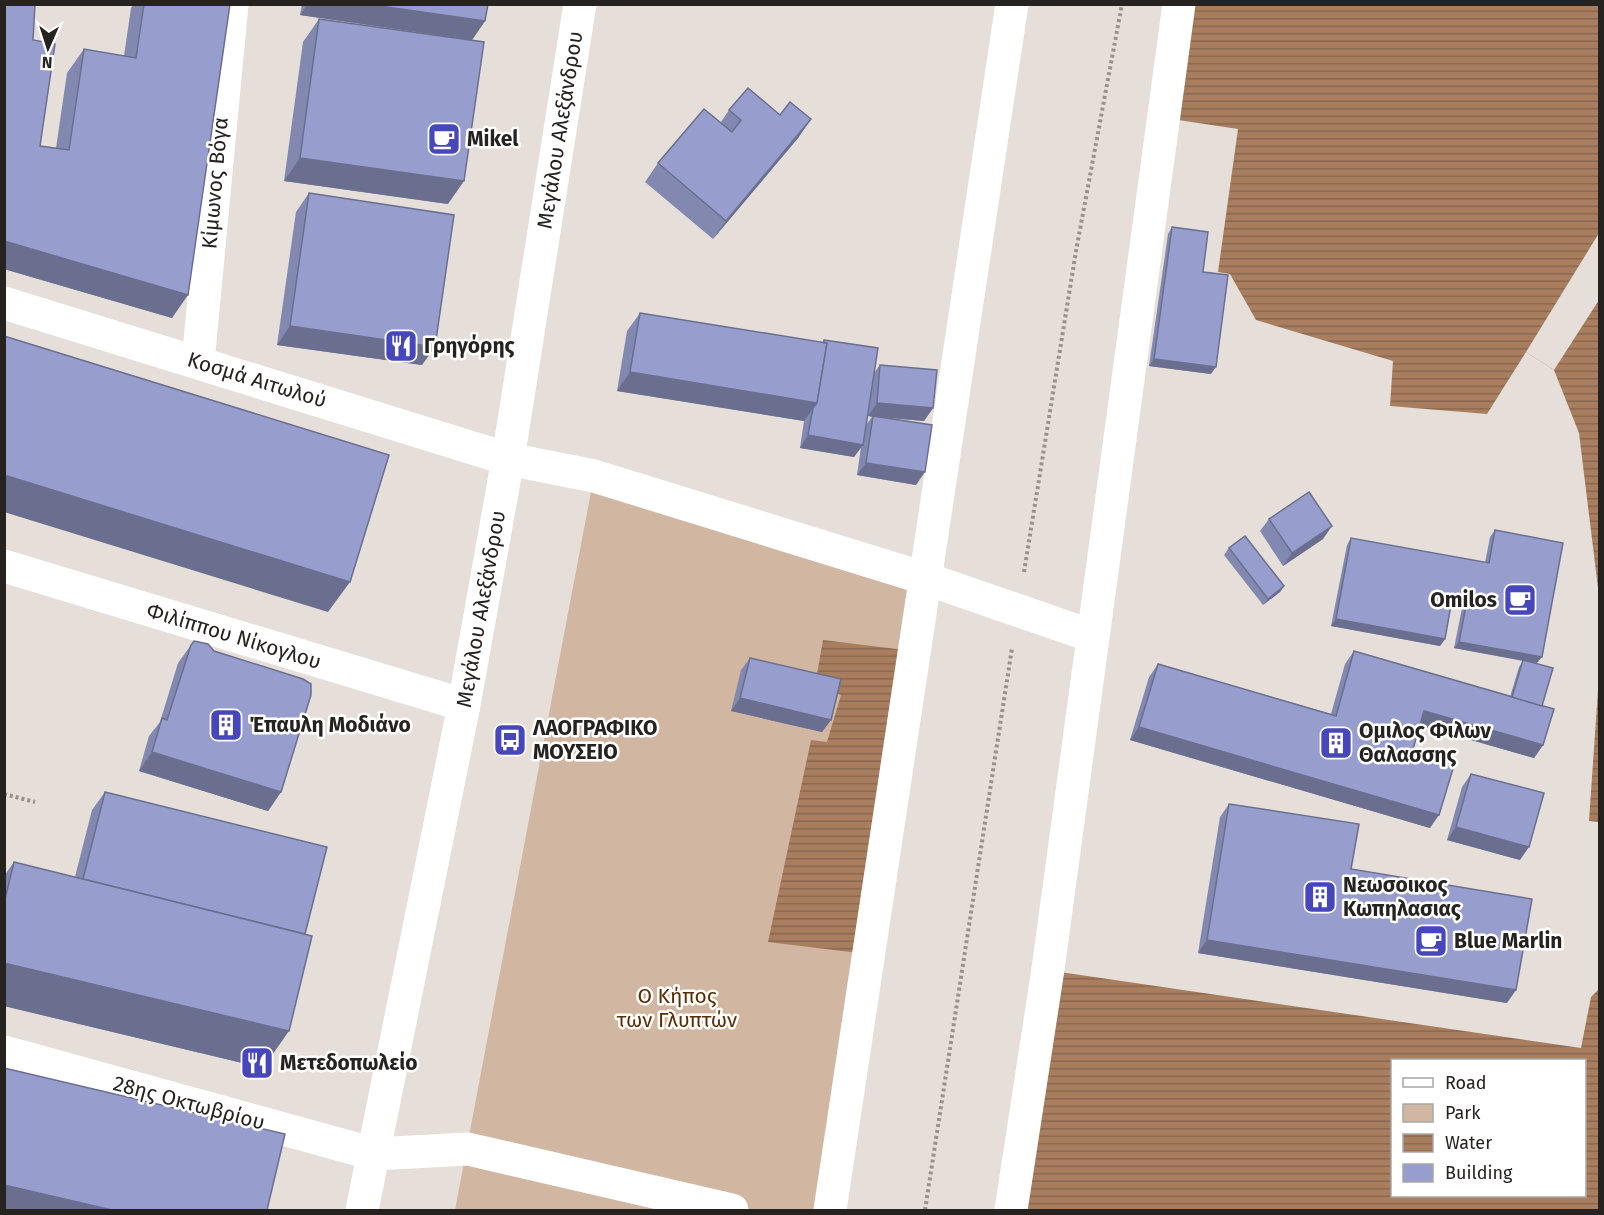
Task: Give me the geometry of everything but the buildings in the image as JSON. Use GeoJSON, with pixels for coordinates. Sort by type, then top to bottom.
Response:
{"type":"FeatureCollection","features":[{"type":"Feature","properties":{"kind":"street","name":"Κίμωνος Βόγα"},"geometry":{"type":"LineString","coordinates":[[198,362],[232,4]]}},
{"type":"Feature","properties":{"kind":"street","name":"Μεγάλου Αλεξάνδρου"},"geometry":{"type":"LineString","coordinates":[[362,1210],[464,705],[508,459],[580,4]]}},
{"type":"Feature","properties":{"kind":"street"},"geometry":{"type":"LineString","coordinates":[[830,1210],[1012,4]]}},
{"type":"Feature","properties":{"kind":"street"},"geometry":{"type":"LineString","coordinates":[[1011,1210],[1048,969],[1179,4]]}},
{"type":"Feature","properties":{"kind":"street","name":"Κοσμά Αιτωλού"},"geometry":{"type":"LineString","coordinates":[[4,303],[508,459],[594,476],[924,578],[1092,636]]}},
{"type":"Feature","properties":{"kind":"street","name":"Φιλίππου Νίκογλου"},"geometry":{"type":"LineString","coordinates":[[4,566],[464,705]]}},
{"type":"Feature","properties":{"kind":"street","name":"28ης Οκτωβρίου"},"geometry":{"type":"LineString","coordinates":[[4,1052],[374,1154],[468,1149],[732,1210]]}},
{"type":"Feature","properties":{"kind":"path"},"geometry":{"type":"LineString","coordinates":[[4,794],[35,802]]}},
{"type":"Feature","properties":{"kind":"green space","name":"Ο Κήπος των Γλυπτών"},"geometry":{"type":"Polygon","coordinates":[[[594,476],[924,578],[830,1210],[455,1210],[594,476]]]}},
{"type":"Feature","properties":{"kind":"water"},"geometry":{"type":"Polygon","coordinates":[[[1182,5],[1599,5],[1599,596],[1579,433],[1554,370],[1526,352],[1487,414],[1390,406],[1393,361],[1256,320],[1230,274],[1218,272],[1238,129],[1165,118],[1182,5]]]}},
{"type":"Feature","properties":{"kind":"water"},"geometry":{"type":"Polygon","coordinates":[[[823,640],[913,651],[867,954],[768,942],[811,740],[827,742],[841,695],[815,685],[823,640]]]}},
{"type":"Feature","properties":{"kind":"water"},"geometry":{"type":"Polygon","coordinates":[[[1599,676],[1600,822],[1589,821],[1599,676]]]}},
{"type":"Feature","properties":{"kind":"water"},"geometry":{"type":"Polygon","coordinates":[[[1053,971],[1581,1048],[1591,997],[1599,989],[1599,1210],[1017,1210],[1053,971]]]}},
{"type":"Feature","properties":{"kind":"pier"},"geometry":{"type":"Polygon","coordinates":[[[1599,233],[1599,300],[1554,370],[1526,352],[1599,233]]]}},
{"type":"Feature","properties":{"kind":"place","name":"Mikel"},"geometry":{"type":"Point","coordinates":[444,139]}},
{"type":"Feature","properties":{"kind":"place","name":"Γρηγόρης"},"geometry":{"type":"Point","coordinates":[401,346]}},
{"type":"Feature","properties":{"kind":"place","name":"Omilos"},"geometry":{"type":"Point","coordinates":[1520,600]}},
{"type":"Feature","properties":{"kind":"place","name":"Έπαυλη Μοδιάνο"},"geometry":{"type":"Point","coordinates":[226,725]}},
{"type":"Feature","properties":{"kind":"place","name":"ΛΑΟΓΡΑΦΙΚΟ ΜΟΥΣΕΙΟ"},"geometry":{"type":"Point","coordinates":[510,740]}},
{"type":"Feature","properties":{"kind":"place","name":"Ομιλος Φιλων Θαλασσης"},"geometry":{"type":"Point","coordinates":[1336,743]}},
{"type":"Feature","properties":{"kind":"place","name":"Νεωσοικος Κωπηλασιας"},"geometry":{"type":"Point","coordinates":[1320,897]}},
{"type":"Feature","properties":{"kind":"place","name":"Blue Marlin"},"geometry":{"type":"Point","coordinates":[1431,941]}},
{"type":"Feature","properties":{"kind":"place","name":"Μετεδοπωλείο"},"geometry":{"type":"Point","coordinates":[257,1063]}}]}
